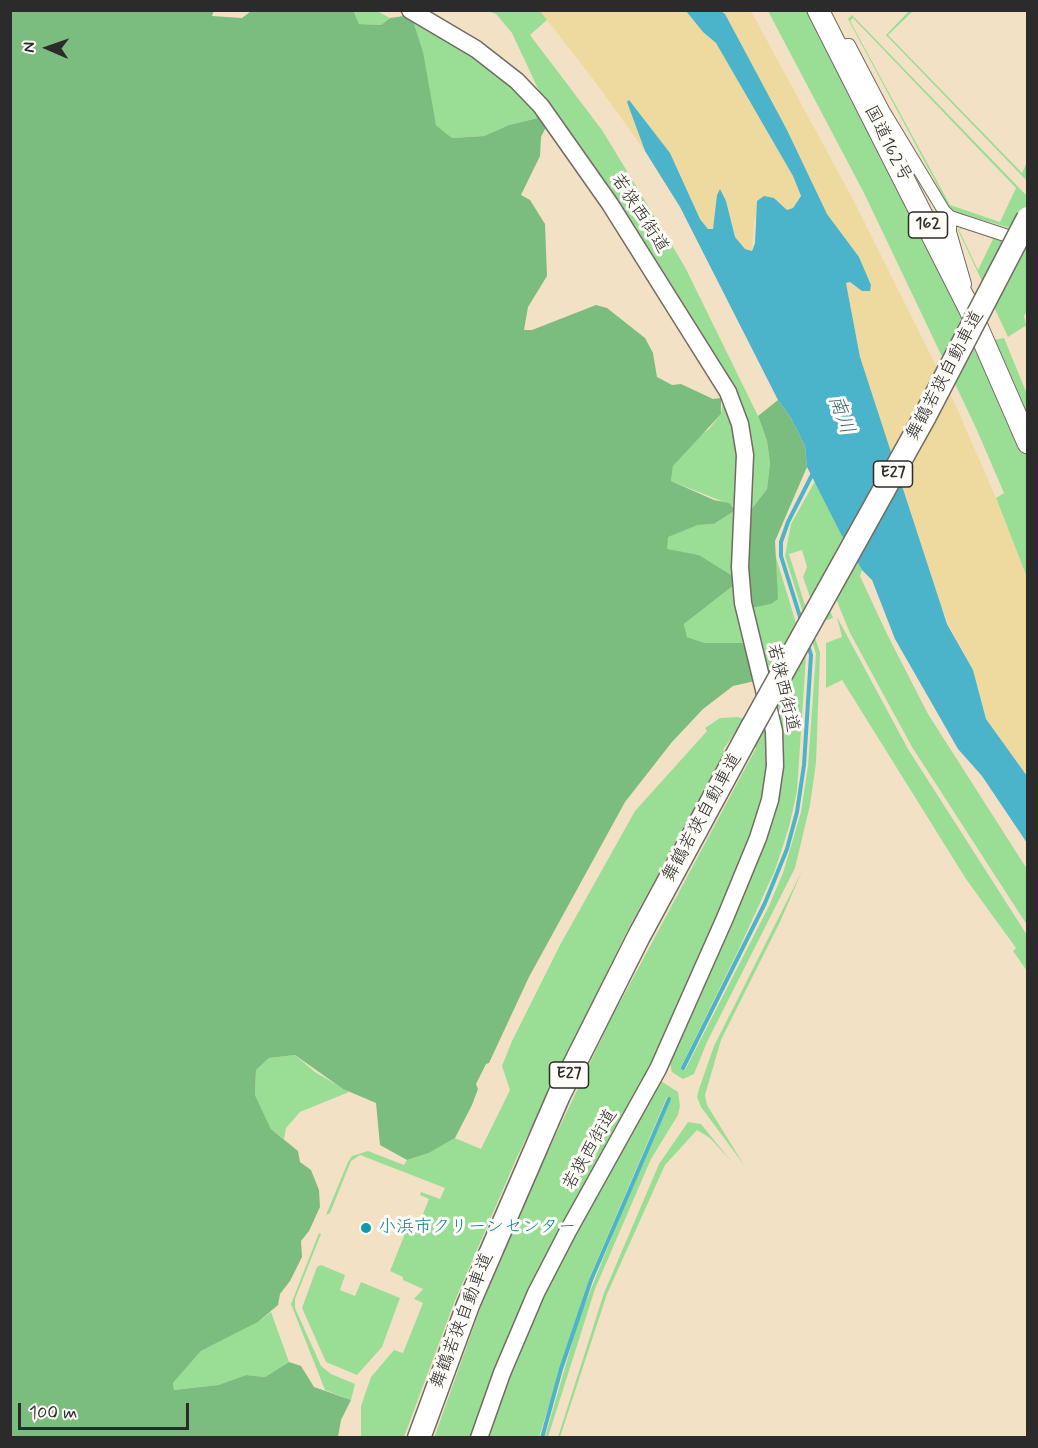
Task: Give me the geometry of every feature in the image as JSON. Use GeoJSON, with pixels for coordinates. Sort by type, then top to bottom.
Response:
{"type":"FeatureCollection","features":[{"type":"Feature","properties":{"kind":"highway","name":"国道162号"},"geometry":{"type":"LineString","coordinates":[[818,10],[969,308],[1028,443]]}},
{"type":"Feature","properties":{"kind":"highway","name":"舞鶴若狭自動車道"},"geometry":{"type":"LineString","coordinates":[[419,1437],[468,1305],[559,1095],[639,936],[924,418],[1028,218]]}},
{"type":"Feature","properties":{"kind":"street","name":"若狭西街道"},"geometry":{"type":"LineString","coordinates":[[410,10],[476,49],[517,81],[542,106],[616,213],[728,392],[740,424],[745,454],[741,567],[743,603],[772,720],[774,740],[773,784],[765,818],[709,956],[647,1090],[567,1231],[536,1293],[502,1373],[479,1437]]}},
{"type":"Feature","properties":{"kind":"street"},"geometry":{"type":"LineString","coordinates":[[837,46],[849,45],[883,110],[935,198],[950,217],[1028,241]]}},
{"type":"Feature","properties":{"kind":"street"},"geometry":{"type":"LineString","coordinates":[[950,217],[950,232],[969,297],[969,308]]}},
{"type":"Feature","properties":{"kind":"green space"},"geometry":{"type":"Polygon","coordinates":[[[214,10],[212,16],[242,18],[251,11],[353,10],[359,24],[381,25],[390,18],[404,16],[413,21],[423,52],[436,125],[452,138],[484,136],[509,125],[542,117],[547,125],[541,137],[540,156],[521,195],[530,200],[545,224],[547,276],[528,307],[524,330],[532,330],[596,305],[607,308],[645,338],[653,353],[657,377],[672,385],[681,384],[713,399],[721,398],[721,414],[673,466],[671,481],[714,500],[729,503],[736,510],[714,524],[698,525],[668,537],[667,549],[699,555],[733,576],[734,585],[684,624],[687,637],[705,643],[746,643],[755,681],[733,686],[703,709],[672,742],[625,802],[529,977],[489,1063],[486,1064],[476,1084],[478,1089],[472,1105],[455,1138],[429,1153],[407,1160],[380,1145],[376,1103],[343,1089],[295,1055],[269,1058],[256,1070],[255,1095],[271,1129],[298,1151],[300,1162],[311,1170],[319,1190],[320,1207],[309,1231],[301,1241],[302,1257],[290,1281],[280,1294],[278,1305],[258,1322],[201,1351],[173,1383],[174,1390],[218,1385],[246,1375],[265,1377],[289,1362],[301,1366],[314,1387],[351,1400],[341,1420],[338,1437],[11,1437],[10,11],[214,10]]]}},
{"type":"Feature","properties":{"kind":"green space"},"geometry":{"type":"Polygon","coordinates":[[[353,11],[377,11],[390,18],[381,25],[359,24],[353,11]]]}},
{"type":"Feature","properties":{"kind":"green space"},"geometry":{"type":"Polygon","coordinates":[[[488,11],[540,11],[548,19],[530,35],[602,130],[685,267],[758,416],[767,441],[770,463],[767,489],[750,511],[753,477],[751,440],[747,420],[732,384],[540,93],[512,33],[496,14],[488,11]]]}},
{"type":"Feature","properties":{"kind":"green space"},"geometry":{"type":"Polygon","coordinates":[[[768,11],[812,11],[1001,392],[1027,458],[1027,578],[996,498],[1004,493],[976,428],[864,193],[768,11]]]}},
{"type":"Feature","properties":{"kind":"green space"},"geometry":{"type":"Polygon","coordinates":[[[909,11],[913,11],[888,35],[1022,173],[1027,162],[1027,181],[886,35],[909,11]]]}},
{"type":"Feature","properties":{"kind":"green space"},"geometry":{"type":"Polygon","coordinates":[[[852,15],[1027,196],[1027,233],[955,212],[949,207],[848,19],[852,15]],[[853,18],[850,21],[950,205],[1000,222],[1016,188],[853,18]]]}},
{"type":"Feature","properties":{"kind":"green space"},"geometry":{"type":"Polygon","coordinates":[[[413,21],[471,54],[514,88],[542,117],[509,125],[484,136],[452,138],[436,125],[413,21]]]}},
{"type":"Feature","properties":{"kind":"green space"},"geometry":{"type":"Polygon","coordinates":[[[961,227],[1027,247],[1028,310],[1024,316],[1027,329],[1025,326],[1008,337],[958,230],[961,227]],[[962,228],[959,230],[978,270],[993,239],[962,228]]]}},
{"type":"Feature","properties":{"kind":"green space"},"geometry":{"type":"Polygon","coordinates":[[[1004,338],[1027,394],[1027,429],[989,341],[1004,338]]]}},
{"type":"Feature","properties":{"kind":"green space"},"geometry":{"type":"Polygon","coordinates":[[[778,400],[791,418],[805,446],[807,467],[775,541],[778,599],[771,604],[752,608],[747,554],[750,511],[767,489],[770,463],[767,441],[758,416],[778,400]]]}},
{"type":"Feature","properties":{"kind":"green space"},"geometry":{"type":"Polygon","coordinates":[[[723,402],[733,431],[738,458],[736,507],[671,481],[673,466],[721,414],[723,402]]]}},
{"type":"Feature","properties":{"kind":"green space"},"geometry":{"type":"Polygon","coordinates":[[[815,481],[862,570],[860,576],[928,714],[1027,869],[1027,925],[912,747],[850,633],[829,582],[820,586],[833,618],[819,623],[803,577],[807,567],[802,550],[789,554],[820,653],[816,763],[810,805],[795,868],[707,1042],[694,1074],[683,1079],[672,1072],[669,1060],[765,842],[777,803],[752,608],[771,604],[775,554],[806,656],[797,791],[789,827],[775,870],[681,1067],[685,1070],[769,906],[783,873],[801,812],[808,766],[816,654],[785,556],[791,524],[815,481]]]}},
{"type":"Feature","properties":{"kind":"green space"},"geometry":{"type":"Polygon","coordinates":[[[736,510],[733,576],[699,555],[667,550],[667,537],[698,525],[714,524],[736,510]]]}},
{"type":"Feature","properties":{"kind":"green space"},"geometry":{"type":"Polygon","coordinates":[[[734,585],[746,643],[705,643],[687,637],[684,624],[734,585]]]}},
{"type":"Feature","properties":{"kind":"green space"},"geometry":{"type":"Polygon","coordinates":[[[837,617],[908,749],[1027,935],[1027,971],[1013,951],[1016,948],[966,879],[842,680],[826,688],[826,643],[842,637],[837,617]]]}},
{"type":"Feature","properties":{"kind":"green space"},"geometry":{"type":"Polygon","coordinates":[[[720,718],[744,719],[723,750],[725,752],[627,931],[517,1157],[454,1303],[404,1437],[361,1437],[361,1406],[371,1377],[394,1350],[403,1353],[423,1303],[414,1299],[423,1289],[390,1271],[406,1231],[415,1234],[429,1199],[420,1195],[421,1192],[440,1199],[445,1188],[360,1155],[351,1161],[330,1213],[326,1215],[348,1162],[352,1156],[368,1151],[404,1165],[407,1160],[429,1153],[455,1138],[481,1149],[510,1090],[502,1066],[512,1041],[560,945],[635,811],[707,731],[705,728],[720,718]]]}},
{"type":"Feature","properties":{"kind":"green space"},"geometry":{"type":"Polygon","coordinates":[[[763,729],[766,732],[766,767],[762,800],[750,838],[696,967],[650,1066],[531,1287],[471,1437],[434,1438],[480,1309],[539,1170],[610,1021],[756,748],[754,746],[763,729]]]}},
{"type":"Feature","properties":{"kind":"green space"},"geometry":{"type":"Polygon","coordinates":[[[802,871],[780,922],[721,1040],[705,1095],[707,1105],[744,1165],[701,1107],[697,1097],[714,1046],[802,871]]]}},
{"type":"Feature","properties":{"kind":"green space"},"geometry":{"type":"Polygon","coordinates":[[[295,1055],[315,1072],[349,1092],[300,1112],[286,1128],[284,1139],[271,1129],[255,1095],[256,1070],[269,1058],[295,1055]]]}},
{"type":"Feature","properties":{"kind":"green space"},"geometry":{"type":"Polygon","coordinates":[[[661,1081],[678,1092],[680,1106],[678,1115],[651,1159],[595,1289],[548,1437],[545,1437],[579,1319],[631,1189],[671,1099],[667,1097],[589,1279],[539,1437],[486,1438],[526,1332],[558,1264],[661,1081]]]}},
{"type":"Feature","properties":{"kind":"green space"},"geometry":{"type":"Polygon","coordinates":[[[688,1122],[701,1124],[731,1161],[710,1138],[697,1130],[665,1165],[607,1294],[560,1437],[558,1437],[604,1293],[659,1164],[688,1122]]]}},
{"type":"Feature","properties":{"kind":"green space"},"geometry":{"type":"Polygon","coordinates":[[[319,1233],[321,1234],[295,1299],[295,1308],[321,1366],[331,1374],[355,1384],[351,1400],[325,1390],[291,1304],[319,1233]]]}},
{"type":"Feature","properties":{"kind":"green space"},"geometry":{"type":"Polygon","coordinates":[[[321,1265],[345,1275],[340,1290],[355,1296],[361,1282],[400,1298],[382,1347],[357,1375],[326,1362],[302,1308],[317,1267],[321,1265]]]}},
{"type":"Feature","properties":{"kind":"green space"},"geometry":{"type":"Polygon","coordinates":[[[271,1312],[289,1362],[265,1377],[246,1375],[218,1385],[174,1390],[173,1383],[201,1351],[258,1322],[271,1312]]]}},
{"type":"Feature","properties":{"kind":"sand"},"geometry":{"type":"Polygon","coordinates":[[[686,10],[703,32],[716,43],[793,176],[801,196],[793,208],[787,210],[774,198],[754,220],[752,251],[745,250],[735,237],[726,201],[717,195],[713,229],[708,229],[700,219],[670,153],[627,102],[645,151],[540,11],[686,10]]]}},
{"type":"Feature","properties":{"kind":"sand"},"geometry":{"type":"Polygon","coordinates":[[[721,11],[751,11],[856,205],[956,406],[996,498],[1027,578],[1027,776],[986,719],[973,670],[948,624],[935,590],[884,436],[860,357],[846,282],[871,285],[859,257],[827,214],[787,130],[721,11]]]}},
{"type":"Feature","properties":{"kind":"water","name":"南川"},"geometry":{"type":"Polygon","coordinates":[[[686,11],[721,11],[725,14],[787,130],[827,214],[859,257],[871,285],[870,291],[862,291],[850,282],[846,283],[860,357],[947,624],[973,670],[986,719],[1027,776],[1027,843],[982,776],[958,749],[895,639],[872,580],[862,570],[842,536],[807,467],[805,446],[791,418],[778,400],[680,207],[645,151],[627,102],[629,100],[670,153],[700,219],[708,229],[713,229],[717,195],[720,189],[726,201],[735,237],[745,249],[752,251],[755,243],[757,201],[764,196],[774,198],[787,210],[793,208],[801,196],[793,176],[716,43],[703,32],[686,11]]]}},
{"type":"Feature","properties":{"kind":"waterway"},"geometry":{"type":"LineString","coordinates":[[801,620],[781,556],[781,542],[788,522],[813,473]]}},
{"type":"Feature","properties":{"kind":"waterway"},"geometry":{"type":"LineString","coordinates":[[683,1068],[765,903],[787,849],[797,812],[804,765],[811,655],[808,645]]}},
{"type":"Feature","properties":{"kind":"waterway"},"geometry":{"type":"LineString","coordinates":[[542,1438],[561,1369],[591,1280],[669,1099]]}},
{"type":"Feature","properties":{"kind":"place","name":"小浜市クリーンセンター"},"geometry":{"type":"Point","coordinates":[366,1228]}}]}
